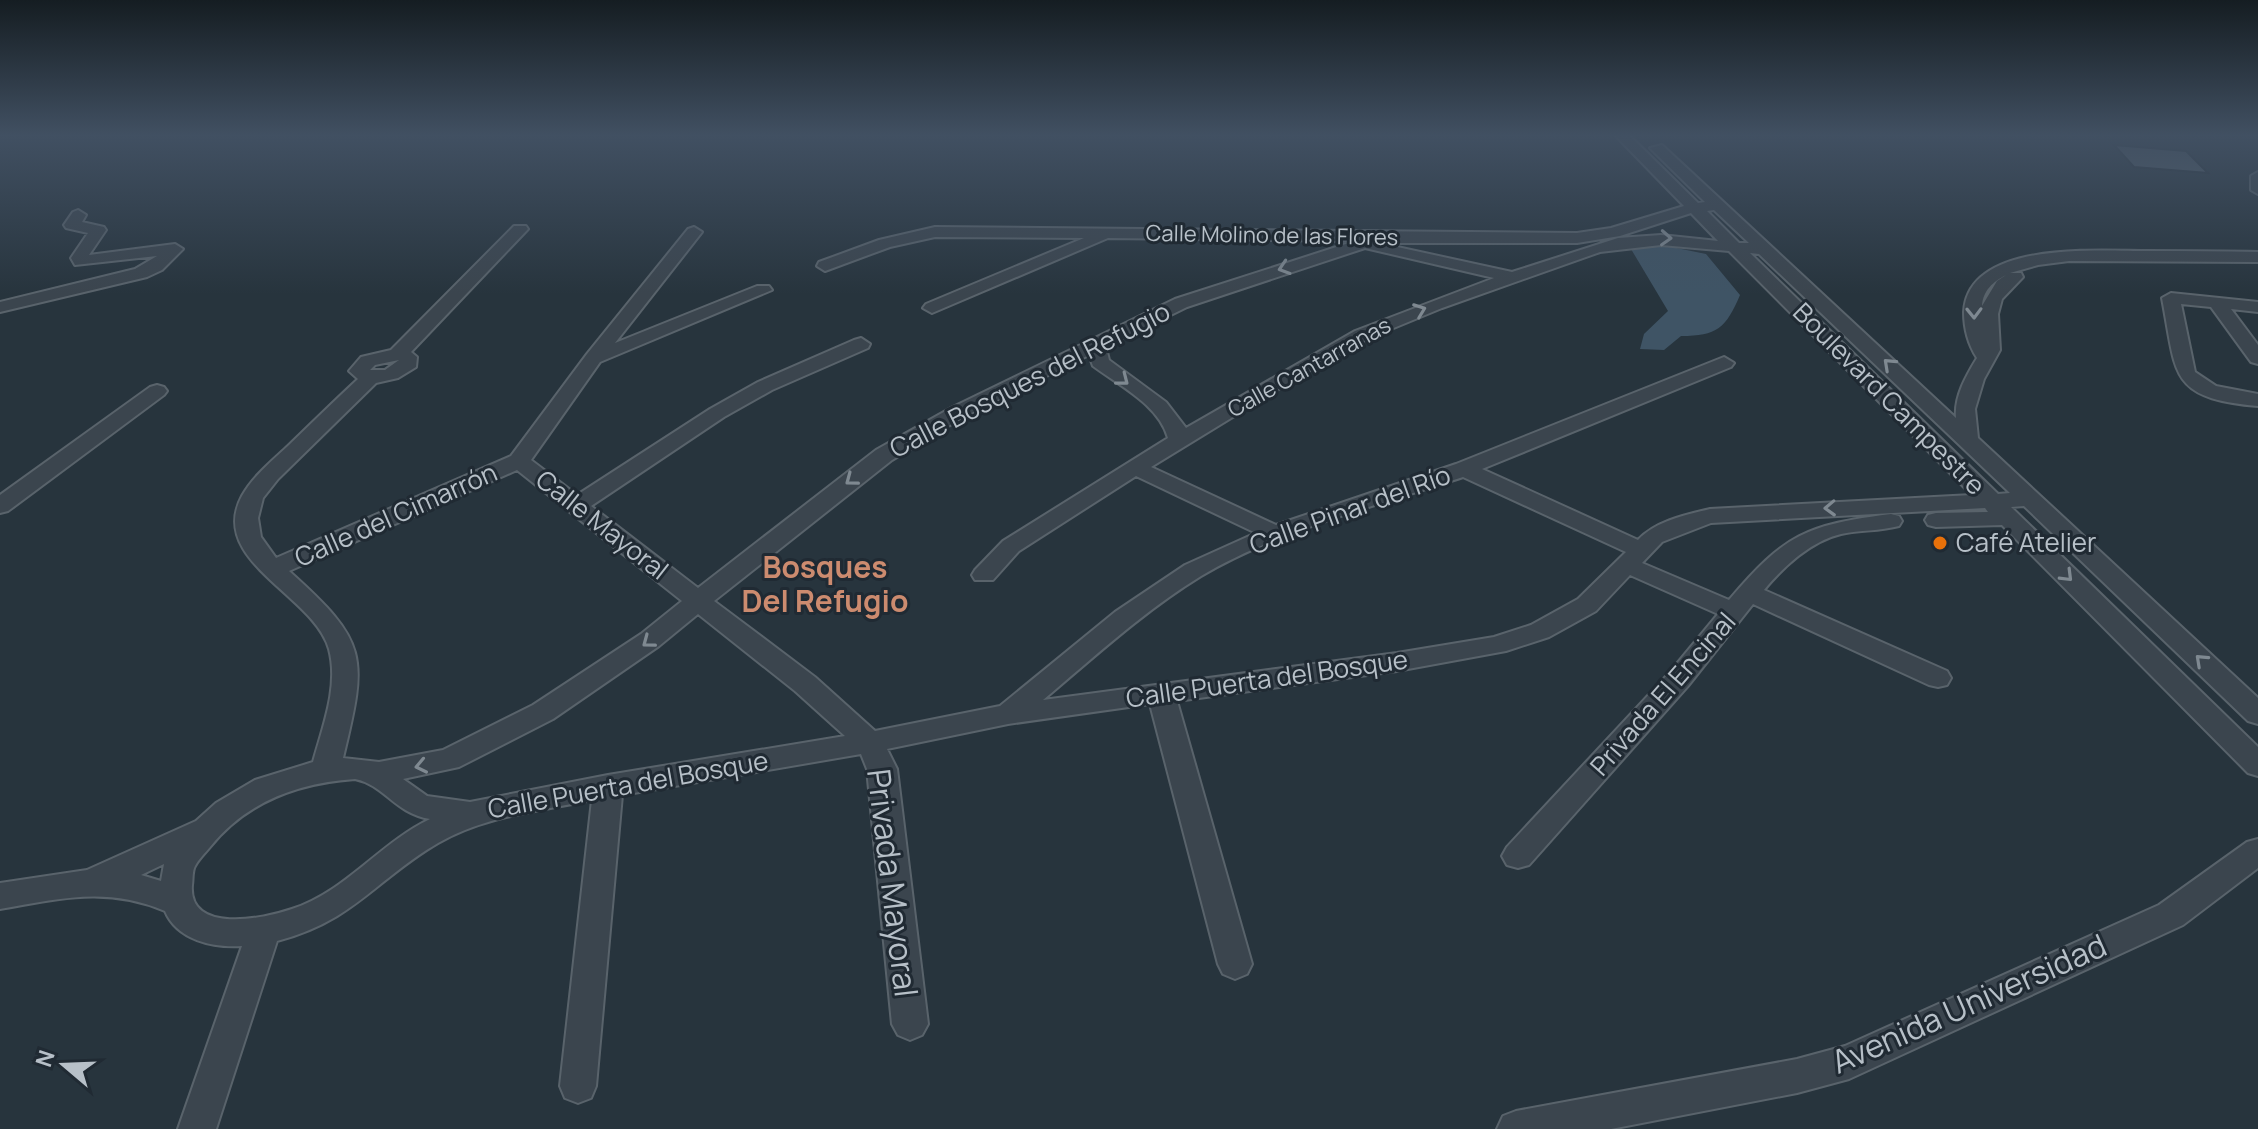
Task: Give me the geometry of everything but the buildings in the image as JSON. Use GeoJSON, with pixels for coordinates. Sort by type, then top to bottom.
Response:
{"type":"FeatureCollection","features":[{"type":"Feature","properties":{"kind":"street","name":"Boulevard Campestre"},"geometry":{"type":"LineString","coordinates":[[1673,188],[2258,765]]}},
{"type":"Feature","properties":{"kind":"street","name":"Boulevard Campestre"},"geometry":{"type":"LineString","coordinates":[[1700,188],[1956,413],[1968,437],[2258,714]]}},
{"type":"Feature","properties":{"kind":"street","name":"Calle Molino de las Flores"},"geometry":{"type":"LineString","coordinates":[[825,266],[885,243],[935,232],[1548,239],[1618,234],[1691,206],[1718,205]]}},
{"type":"Feature","properties":{"kind":"street"},"geometry":{"type":"LineString","coordinates":[[0,305],[156,266],[170,250],[79,260],[98,230],[72,225],[78,215]]}},
{"type":"Feature","properties":{"kind":"street"},"geometry":{"type":"LineString","coordinates":[[326,769],[346,692],[344,660],[335,632],[303,595],[272,569],[256,550],[247,528],[252,498],[270,475],[371,377],[361,374],[363,364],[398,354],[520,229]]}},
{"type":"Feature","properties":{"kind":"street","name":"Calle Mayoral"},"geometry":{"type":"LineString","coordinates":[[694,232],[594,358],[519,461],[805,684],[870,742]]}},
{"type":"Feature","properties":{"kind":"street"},"geometry":{"type":"LineString","coordinates":[[932,308],[1111,232]]}},
{"type":"Feature","properties":{"kind":"street"},"geometry":{"type":"LineString","coordinates":[[1293,235],[1332,253]]}},
{"type":"Feature","properties":{"kind":"street","name":"Calle Bosques del Refugio"},"geometry":{"type":"LineString","coordinates":[[204,830],[230,808],[261,790],[293,777],[326,769],[355,768],[379,773],[449,759],[543,712],[598,678],[884,455],[958,412],[1181,303],[1385,236]]}},
{"type":"Feature","properties":{"kind":"street","name":"Calle Cantarranas"},"geometry":{"type":"LineString","coordinates":[[984,575],[1011,546],[1134,467],[1361,335],[1436,304],[1619,241],[1650,237],[1737,249],[1766,249]]}},
{"type":"Feature","properties":{"kind":"street"},"geometry":{"type":"LineString","coordinates":[[1548,239],[1576,256]]}},
{"type":"Feature","properties":{"kind":"street"},"geometry":{"type":"LineString","coordinates":[[1359,244],[1516,277]]}},
{"type":"Feature","properties":{"kind":"street"},"geometry":{"type":"LineString","coordinates":[[1925,435],[1956,413],[1991,350],[1989,314],[1993,299],[2003,285],[2059,257],[2258,257]]}},
{"type":"Feature","properties":{"kind":"street"},"geometry":{"type":"LineString","coordinates":[[594,358],[763,290]]}},
{"type":"Feature","properties":{"kind":"street"},"geometry":{"type":"LineString","coordinates":[[2258,307],[2171,298],[2186,373],[2197,385],[2212,392],[2258,400]]}},
{"type":"Feature","properties":{"kind":"street"},"geometry":{"type":"LineString","coordinates":[[2215,301],[2258,358]]}},
{"type":"Feature","properties":{"kind":"street"},"geometry":{"type":"LineString","coordinates":[[1106,339],[1098,352],[1100,362],[1166,413],[1177,425],[1179,440]]}},
{"type":"Feature","properties":{"kind":"street"},"geometry":{"type":"LineString","coordinates":[[578,505],[717,413],[765,386],[861,344]]}},
{"type":"Feature","properties":{"kind":"street","name":"Calle Pinar del Río"},"geometry":{"type":"LineString","coordinates":[[1008,714],[1124,618],[1194,570],[1275,533],[1464,469],[1724,363]]}},
{"type":"Feature","properties":{"kind":"street"},"geometry":{"type":"LineString","coordinates":[[0,506],[157,391]]}},
{"type":"Feature","properties":{"kind":"street"},"geometry":{"type":"LineString","coordinates":[[1166,413],[1218,417]]}},
{"type":"Feature","properties":{"kind":"street","name":"Calle del Cimarrón"},"geometry":{"type":"LineString","coordinates":[[272,569],[519,461]]}},
{"type":"Feature","properties":{"kind":"street"},"geometry":{"type":"LineString","coordinates":[[1134,467],[1275,533]]}},
{"type":"Feature","properties":{"kind":"street"},"geometry":{"type":"LineString","coordinates":[[1464,469],[1634,558],[1938,678]]}},
{"type":"Feature","properties":{"kind":"street","name":"Calle Puerta del Bosque"},"geometry":{"type":"LineString","coordinates":[[1812,537],[1864,523],[2000,510],[2032,499]]}},
{"type":"Feature","properties":{"kind":"street"},"geometry":{"type":"LineString","coordinates":[[1777,510],[1812,537]]}},
{"type":"Feature","properties":{"kind":"street","name":"Calle Puerta del Bosque"},"geometry":{"type":"LineString","coordinates":[[470,814],[1008,714],[1397,662],[1497,645],[1540,631],[1587,605],[1654,537],[1687,522],[1724,514],[1777,510],[2000,510]]}},
{"type":"Feature","properties":{"kind":"street","name":"Privada El Encinal"},"geometry":{"type":"LineString","coordinates":[[1518,856],[1679,679],[1771,566],[1812,537]]}},
{"type":"Feature","properties":{"kind":"street"},"geometry":{"type":"LineString","coordinates":[[1161,693],[1235,964]]}},
{"type":"Feature","properties":{"kind":"street","name":"Privada Mayoral"},"geometry":{"type":"LineString","coordinates":[[870,742],[882,769],[910,1024]]}},
{"type":"Feature","properties":{"kind":"street"},"geometry":{"type":"LineString","coordinates":[[379,773],[400,794],[420,806],[470,814]]}},
{"type":"Feature","properties":{"kind":"street"},"geometry":{"type":"LineString","coordinates":[[578,1086],[608,786]]}},
{"type":"Feature","properties":{"kind":"street"},"geometry":{"type":"LineString","coordinates":[[0,896],[85,882],[115,881],[137,884],[175,901],[185,918],[204,929],[232,934],[264,931],[303,920],[339,901],[422,838],[470,814]]}},
{"type":"Feature","properties":{"kind":"street"},"geometry":{"type":"LineString","coordinates":[[85,882],[135,864],[204,830]]}},
{"type":"Feature","properties":{"kind":"street"},"geometry":{"type":"LineString","coordinates":[[175,901],[178,867],[204,830]]}},
{"type":"Feature","properties":{"kind":"street","name":"Avenida Universidad"},"geometry":{"type":"LineString","coordinates":[[1516,1129],[1797,1076],[1849,1062],[2171,915],[2258,851]]}},
{"type":"Feature","properties":{"kind":"street"},"geometry":{"type":"LineString","coordinates":[[197,1129],[264,931]]}},
{"type":"Feature","properties":{"kind":"water"},"geometry":{"type":"Polygon","coordinates":[[[1662,245],[1706,254],[1740,295],[1725,322],[1712,332],[1681,336],[1664,350],[1640,349],[1644,334],[1668,311],[1631,249],[1662,245]]]}},
{"type":"Feature","properties":{"kind":"place","name":"Café Atelier"},"geometry":{"type":"Point","coordinates":[1940,543]}},
{"type":"Feature","properties":{"kind":"district","name":"Bosques Del Refugio"},"geometry":{"type":"Point","coordinates":[825,585]}}]}
